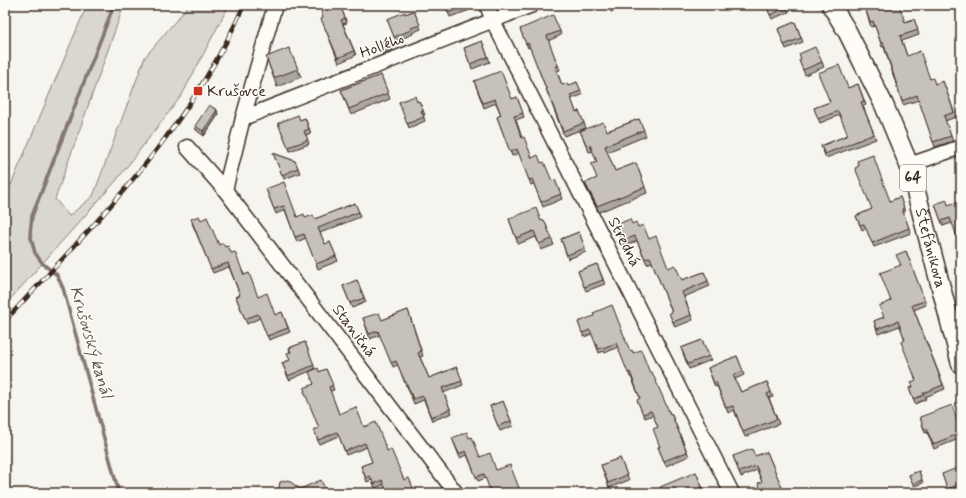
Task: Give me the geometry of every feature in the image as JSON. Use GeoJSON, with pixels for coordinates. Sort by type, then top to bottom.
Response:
{"type":"FeatureCollection","features":[{"type":"Feature","properties":{"kind":"main road","name":"Štefánikova"},"geometry":{"type":"LineString","coordinates":[[831,5],[847,31],[884,105],[909,165],[961,364]]}},
{"type":"Feature","properties":{"kind":"street"},"geometry":{"type":"LineString","coordinates":[[225,190],[243,118],[275,5]]}},
{"type":"Feature","properties":{"kind":"street","name":"Stredná"},"geometry":{"type":"LineString","coordinates":[[487,5],[493,20],[732,493]]}},
{"type":"Feature","properties":{"kind":"street","name":"Hollého"},"geometry":{"type":"LineString","coordinates":[[243,118],[532,5]]}},
{"type":"Feature","properties":{"kind":"street","name":"Staničná"},"geometry":{"type":"LineString","coordinates":[[187,147],[225,190],[456,493]]}},
{"type":"Feature","properties":{"kind":"street"},"geometry":{"type":"LineString","coordinates":[[909,165],[961,147]]}},
{"type":"Feature","properties":{"kind":"shaded area"},"geometry":{"type":"Polygon","coordinates":[[[87,5],[124,5],[55,199],[69,216],[93,196],[145,57],[189,5],[229,5],[182,95],[116,181],[5,305],[5,199],[87,5]]]}},
{"type":"Feature","properties":{"kind":"building"},"geometry":{"type":"Polygon","coordinates":[[[340,5],[345,18],[341,20],[354,51],[338,58],[321,19],[323,18],[321,11],[324,10],[322,6],[340,5]]]}},
{"type":"Feature","properties":{"kind":"building"},"geometry":{"type":"Polygon","coordinates":[[[445,5],[468,5],[448,13],[445,5]]]}},
{"type":"Feature","properties":{"kind":"building"},"geometry":{"type":"Polygon","coordinates":[[[766,5],[786,5],[787,7],[770,15],[766,5]]]}},
{"type":"Feature","properties":{"kind":"building"},"geometry":{"type":"Polygon","coordinates":[[[864,5],[899,5],[905,22],[914,19],[918,30],[900,36],[907,56],[920,51],[930,79],[933,78],[935,84],[943,81],[954,112],[944,116],[951,136],[933,142],[917,95],[902,101],[883,42],[881,43],[873,21],[870,22],[864,5]]]}},
{"type":"Feature","properties":{"kind":"building"},"geometry":{"type":"Polygon","coordinates":[[[414,11],[420,25],[394,37],[387,19],[405,12],[405,14],[414,11]]]}},
{"type":"Feature","properties":{"kind":"building"},"geometry":{"type":"Polygon","coordinates":[[[553,15],[560,31],[547,36],[558,66],[555,67],[562,85],[567,83],[568,86],[577,82],[581,91],[570,95],[576,112],[579,111],[584,123],[563,131],[528,43],[526,44],[520,29],[553,15]]]}},
{"type":"Feature","properties":{"kind":"building"},"geometry":{"type":"Polygon","coordinates":[[[795,22],[801,38],[784,45],[778,29],[795,22]]]}},
{"type":"Feature","properties":{"kind":"building"},"geometry":{"type":"Polygon","coordinates":[[[388,39],[391,47],[380,52],[377,44],[388,39]]]}},
{"type":"Feature","properties":{"kind":"building"},"geometry":{"type":"Polygon","coordinates":[[[482,41],[488,57],[470,64],[464,48],[482,41]]]}},
{"type":"Feature","properties":{"kind":"building"},"geometry":{"type":"Polygon","coordinates":[[[815,47],[822,62],[803,70],[799,60],[801,59],[799,54],[815,47]]]}},
{"type":"Feature","properties":{"kind":"building"},"geometry":{"type":"Polygon","coordinates":[[[289,48],[298,69],[274,78],[266,57],[289,48]]]}},
{"type":"Feature","properties":{"kind":"building"},"geometry":{"type":"Polygon","coordinates":[[[839,65],[848,88],[858,84],[864,101],[861,102],[874,134],[825,154],[821,146],[848,135],[838,111],[818,119],[814,108],[830,102],[818,73],[839,65]]]}},
{"type":"Feature","properties":{"kind":"building"},"geometry":{"type":"Polygon","coordinates":[[[501,71],[512,99],[517,97],[523,113],[514,116],[522,138],[524,137],[532,158],[538,155],[541,163],[544,162],[552,181],[555,180],[561,194],[541,202],[532,179],[529,180],[517,149],[510,152],[497,117],[501,115],[495,99],[483,103],[474,81],[501,71]]]}},
{"type":"Feature","properties":{"kind":"building"},"geometry":{"type":"Polygon","coordinates":[[[381,75],[388,93],[349,109],[341,90],[381,75]]]}},
{"type":"Feature","properties":{"kind":"building"},"geometry":{"type":"Polygon","coordinates":[[[415,96],[417,102],[419,101],[423,110],[421,111],[424,117],[407,124],[399,102],[415,96]]]}},
{"type":"Feature","properties":{"kind":"building"},"geometry":{"type":"Polygon","coordinates":[[[209,105],[217,110],[203,131],[195,126],[209,105]]]}},
{"type":"Feature","properties":{"kind":"building"},"geometry":{"type":"Polygon","coordinates":[[[298,115],[300,120],[305,118],[309,129],[304,131],[308,140],[288,147],[278,123],[298,115]]]}},
{"type":"Feature","properties":{"kind":"building"},"geometry":{"type":"Polygon","coordinates":[[[639,119],[644,130],[605,146],[615,171],[636,163],[645,187],[597,206],[585,183],[597,178],[591,164],[597,162],[590,145],[587,146],[580,131],[603,122],[607,131],[639,119]]]}},
{"type":"Feature","properties":{"kind":"building"},"geometry":{"type":"Polygon","coordinates":[[[273,153],[295,161],[298,168],[282,175],[273,153]]]}},
{"type":"Feature","properties":{"kind":"building"},"geometry":{"type":"Polygon","coordinates":[[[873,155],[890,201],[900,197],[904,208],[902,209],[909,228],[872,243],[864,224],[860,225],[856,216],[872,209],[855,168],[859,166],[857,161],[873,155]]]}},
{"type":"Feature","properties":{"kind":"building"},"geometry":{"type":"Polygon","coordinates":[[[284,182],[297,217],[304,214],[305,218],[313,215],[315,219],[355,203],[359,212],[318,228],[325,244],[330,242],[336,256],[316,264],[304,234],[295,237],[284,206],[274,209],[266,189],[284,182]]]}},
{"type":"Feature","properties":{"kind":"building"},"geometry":{"type":"Polygon","coordinates":[[[947,200],[948,205],[961,201],[961,247],[950,218],[941,221],[935,204],[947,200]]]}},
{"type":"Feature","properties":{"kind":"building"},"geometry":{"type":"Polygon","coordinates":[[[536,208],[541,221],[544,220],[552,239],[539,244],[534,231],[516,238],[509,219],[536,208]]]}},
{"type":"Feature","properties":{"kind":"building"},"geometry":{"type":"Polygon","coordinates":[[[199,216],[201,220],[207,217],[219,245],[223,243],[225,247],[228,246],[231,253],[235,252],[244,275],[249,273],[258,297],[267,293],[275,315],[282,312],[288,328],[267,336],[258,314],[245,319],[236,297],[240,295],[228,263],[211,269],[191,219],[199,216]]]}},
{"type":"Feature","properties":{"kind":"building"},"geometry":{"type":"Polygon","coordinates":[[[630,219],[632,224],[636,222],[638,227],[643,225],[649,239],[656,236],[668,268],[675,265],[682,280],[704,272],[708,281],[682,292],[691,315],[673,322],[669,313],[672,312],[650,257],[645,259],[635,236],[622,241],[616,225],[630,219]]]}},
{"type":"Feature","properties":{"kind":"building"},"geometry":{"type":"Polygon","coordinates":[[[579,232],[585,248],[567,255],[561,239],[579,232]]]}},
{"type":"Feature","properties":{"kind":"building"},"geometry":{"type":"Polygon","coordinates":[[[906,251],[925,301],[912,305],[943,385],[923,393],[924,395],[913,399],[909,388],[913,387],[911,382],[916,380],[901,342],[905,340],[898,321],[877,329],[874,321],[884,317],[879,306],[891,301],[880,273],[901,265],[896,255],[906,251]]]}},
{"type":"Feature","properties":{"kind":"building"},"geometry":{"type":"Polygon","coordinates":[[[597,264],[603,280],[584,287],[578,271],[597,264]]]}},
{"type":"Feature","properties":{"kind":"building"},"geometry":{"type":"Polygon","coordinates":[[[357,280],[364,298],[350,303],[343,286],[357,280]]]}},
{"type":"Feature","properties":{"kind":"building"},"geometry":{"type":"Polygon","coordinates":[[[612,305],[630,351],[632,350],[633,353],[641,350],[650,373],[652,372],[670,414],[671,413],[687,452],[664,461],[653,429],[658,427],[651,411],[643,414],[637,400],[640,398],[630,372],[628,373],[616,343],[598,349],[590,330],[582,333],[578,322],[594,316],[593,313],[612,305]]]}},
{"type":"Feature","properties":{"kind":"building"},"geometry":{"type":"Polygon","coordinates":[[[408,310],[421,351],[418,353],[429,378],[457,367],[462,381],[442,388],[450,409],[431,417],[423,396],[413,399],[396,361],[391,363],[378,331],[369,334],[363,318],[379,313],[382,320],[408,310]]]}},
{"type":"Feature","properties":{"kind":"building"},"geometry":{"type":"Polygon","coordinates":[[[702,340],[709,356],[688,364],[681,348],[702,340]]]}},
{"type":"Feature","properties":{"kind":"building"},"geometry":{"type":"Polygon","coordinates":[[[305,342],[314,365],[288,376],[282,363],[290,360],[287,353],[291,352],[289,348],[305,342]]]}},
{"type":"Feature","properties":{"kind":"building"},"geometry":{"type":"Polygon","coordinates":[[[737,356],[743,371],[733,375],[741,392],[767,382],[771,392],[767,394],[777,419],[743,432],[733,406],[726,408],[716,382],[714,383],[708,368],[737,356]]]}},
{"type":"Feature","properties":{"kind":"building"},"geometry":{"type":"Polygon","coordinates":[[[318,368],[319,372],[326,369],[333,385],[329,387],[339,414],[356,407],[364,427],[376,422],[387,451],[391,449],[404,480],[409,478],[415,493],[387,493],[382,480],[374,484],[370,476],[366,478],[361,466],[372,462],[365,443],[345,451],[337,432],[318,440],[314,430],[319,428],[304,388],[314,384],[309,372],[318,368]]]}},
{"type":"Feature","properties":{"kind":"building"},"geometry":{"type":"Polygon","coordinates":[[[503,401],[511,421],[498,426],[490,406],[503,401]]]}},
{"type":"Feature","properties":{"kind":"building"},"geometry":{"type":"Polygon","coordinates":[[[952,405],[961,433],[933,444],[926,428],[924,429],[920,417],[952,405]]]}},
{"type":"Feature","properties":{"kind":"building"},"geometry":{"type":"Polygon","coordinates":[[[467,432],[469,438],[472,437],[480,457],[490,453],[496,470],[510,465],[521,493],[491,493],[484,474],[476,477],[466,451],[459,454],[452,438],[467,432]]]}},
{"type":"Feature","properties":{"kind":"building"},"geometry":{"type":"Polygon","coordinates":[[[752,449],[755,456],[767,452],[783,490],[776,493],[762,493],[758,483],[762,482],[756,466],[739,472],[733,456],[752,449]]]}},
{"type":"Feature","properties":{"kind":"building"},"geometry":{"type":"Polygon","coordinates":[[[620,458],[627,475],[608,483],[601,465],[620,458]]]}},
{"type":"Feature","properties":{"kind":"building"},"geometry":{"type":"Polygon","coordinates":[[[957,468],[961,478],[961,484],[947,489],[942,474],[957,468]]]}},
{"type":"Feature","properties":{"kind":"building"},"geometry":{"type":"Polygon","coordinates":[[[919,471],[922,480],[913,484],[909,475],[919,471]]]}},
{"type":"Feature","properties":{"kind":"building"},"geometry":{"type":"Polygon","coordinates":[[[696,472],[702,487],[688,493],[662,493],[660,487],[696,472]]]}},
{"type":"Feature","properties":{"kind":"building"},"geometry":{"type":"Polygon","coordinates":[[[288,480],[300,489],[321,480],[326,491],[322,493],[278,493],[280,482],[288,480]]]}},
{"type":"Feature","properties":{"kind":"building"},"geometry":{"type":"Polygon","coordinates":[[[920,490],[921,493],[912,493],[920,490]]]}},
{"type":"Feature","properties":{"kind":"waterway","name":"Krušovský kanál"},"geometry":{"type":"LineString","coordinates":[[114,5],[32,216],[30,234],[35,253],[43,264],[57,275],[63,288],[119,493]]}},
{"type":"Feature","properties":{"kind":"railway"},"geometry":{"type":"LineString","coordinates":[[5,321],[106,211],[168,134],[196,94],[221,51],[244,5]]}},
{"type":"Feature","properties":{"kind":"place","name":"Krušovce"},"geometry":{"type":"Point","coordinates":[198,91]}}]}
